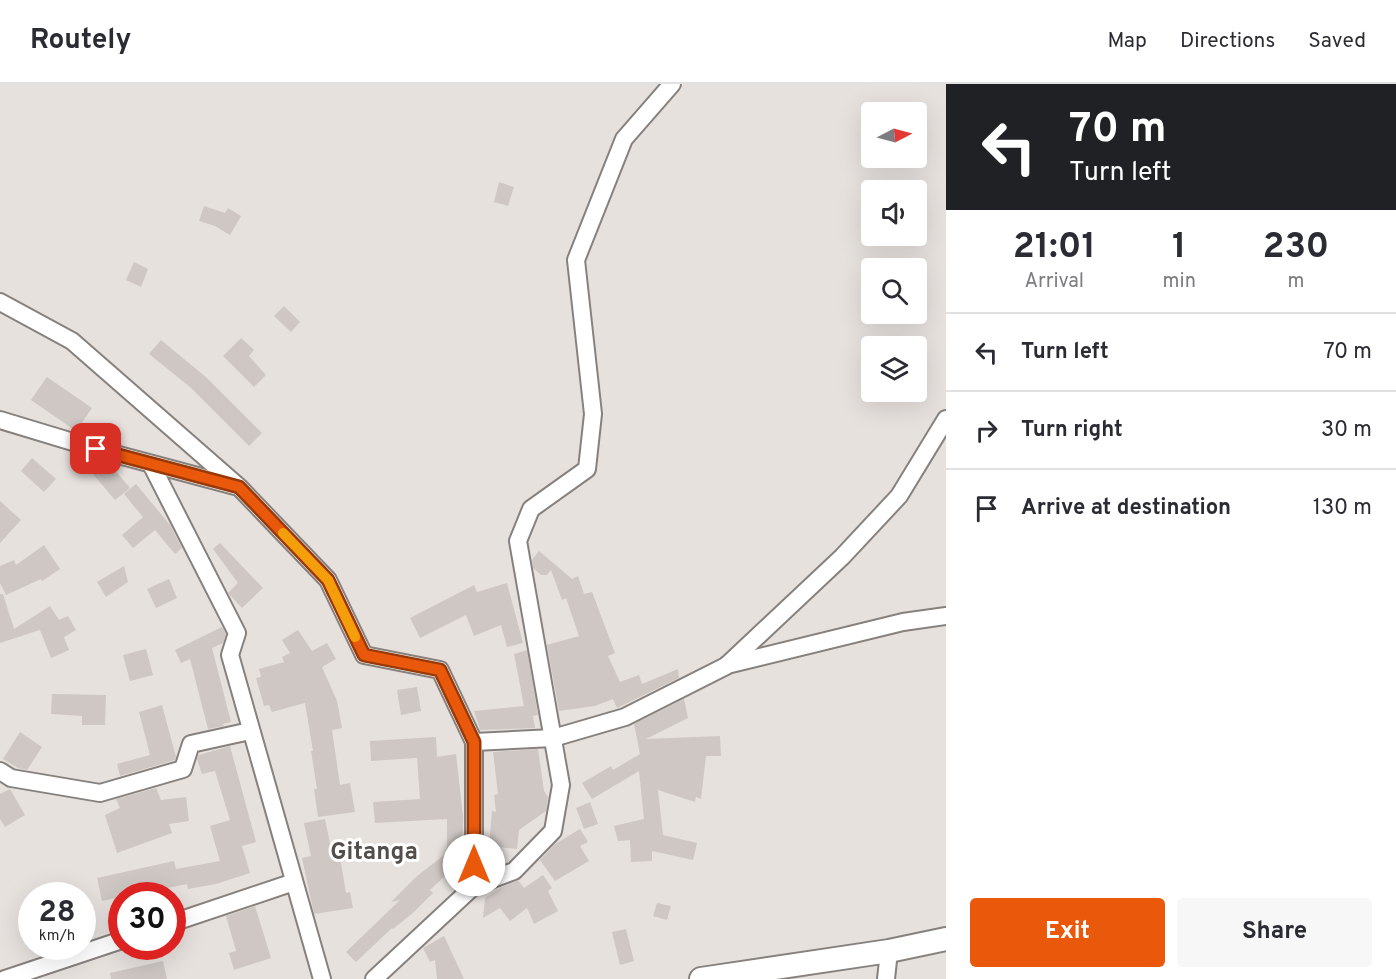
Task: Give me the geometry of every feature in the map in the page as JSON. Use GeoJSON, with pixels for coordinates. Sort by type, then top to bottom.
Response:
{"type":"FeatureCollection","features":[{"type":"Feature","properties":{"kind":"main road"},"geometry":{"type":"LineString","coordinates":[[701,979],[889,951],[946,939]]}},
{"type":"Feature","properties":{"kind":"street"},"geometry":{"type":"LineString","coordinates":[[374,979],[474,886],[514,871],[554,831],[561,785],[518,541],[531,509],[587,469],[593,414],[576,260],[624,139],[672,84]]}},
{"type":"Feature","properties":{"kind":"street"},"geometry":{"type":"LineString","coordinates":[[0,302],[72,341],[239,487],[328,580],[364,655],[440,670],[474,742],[474,886]]}},
{"type":"Feature","properties":{"kind":"street"},"geometry":{"type":"LineString","coordinates":[[726,666],[842,557],[899,496],[946,419]]}},
{"type":"Feature","properties":{"kind":"street"},"geometry":{"type":"LineString","coordinates":[[0,420],[239,487]]}},
{"type":"Feature","properties":{"kind":"street"},"geometry":{"type":"LineString","coordinates":[[151,464],[237,633],[230,655],[322,979]]}},
{"type":"Feature","properties":{"kind":"street"},"geometry":{"type":"LineString","coordinates":[[474,742],[553,738],[625,717],[726,666],[903,622],[946,616]]}},
{"type":"Feature","properties":{"kind":"street"},"geometry":{"type":"LineString","coordinates":[[0,771],[12,778],[100,793],[183,770],[191,744],[250,730]]}},
{"type":"Feature","properties":{"kind":"street"},"geometry":{"type":"LineString","coordinates":[[186,918],[294,882]]}},
{"type":"Feature","properties":{"kind":"street"},"geometry":{"type":"LineString","coordinates":[[5,979],[108,945]]}},
{"type":"Feature","properties":{"kind":"street"},"geometry":{"type":"LineString","coordinates":[[886,979],[889,951]]}},
{"type":"Feature","properties":{"kind":"building"},"geometry":{"type":"Polygon","coordinates":[[[499,182],[514,187],[508,206],[494,202],[499,182]]]}},
{"type":"Feature","properties":{"kind":"building"},"geometry":{"type":"Polygon","coordinates":[[[204,206],[225,213],[228,208],[241,216],[230,235],[215,226],[199,221],[204,206]]]}},
{"type":"Feature","properties":{"kind":"building"},"geometry":{"type":"Polygon","coordinates":[[[134,262],[148,269],[141,287],[126,280],[134,262]]]}},
{"type":"Feature","properties":{"kind":"building"},"geometry":{"type":"Polygon","coordinates":[[[284,306],[300,322],[291,332],[274,316],[284,306]]]}},
{"type":"Feature","properties":{"kind":"building"},"geometry":{"type":"Polygon","coordinates":[[[241,338],[254,350],[249,356],[266,375],[254,387],[223,356],[241,338]]]}},
{"type":"Feature","properties":{"kind":"building"},"geometry":{"type":"Polygon","coordinates":[[[161,340],[207,378],[262,433],[249,446],[190,387],[149,354],[161,340]]]}},
{"type":"Feature","properties":{"kind":"building"},"geometry":{"type":"Polygon","coordinates":[[[47,377],[92,408],[76,431],[31,400],[47,377]]]}},
{"type":"Feature","properties":{"kind":"building"},"geometry":{"type":"Polygon","coordinates":[[[32,458],[56,479],[44,492],[21,471],[32,458]]]}},
{"type":"Feature","properties":{"kind":"building"},"geometry":{"type":"Polygon","coordinates":[[[105,462],[109,463],[130,488],[115,500],[92,473],[105,462]]]}},
{"type":"Feature","properties":{"kind":"building"},"geometry":{"type":"Polygon","coordinates":[[[136,484],[170,525],[182,548],[175,554],[155,530],[133,548],[122,535],[143,517],[124,494],[136,484]]]}},
{"type":"Feature","properties":{"kind":"building"},"geometry":{"type":"Polygon","coordinates":[[[0,501],[21,520],[0,543],[0,501]]]}},
{"type":"Feature","properties":{"kind":"building"},"geometry":{"type":"Polygon","coordinates":[[[220,543],[263,588],[242,608],[228,593],[238,583],[213,549],[220,543]]]}},
{"type":"Feature","properties":{"kind":"building"},"geometry":{"type":"Polygon","coordinates":[[[44,545],[60,569],[42,581],[41,579],[6,595],[0,583],[0,566],[14,560],[16,565],[44,545]]]}},
{"type":"Feature","properties":{"kind":"building"},"geometry":{"type":"Polygon","coordinates":[[[539,551],[572,579],[578,576],[584,594],[592,592],[615,653],[608,656],[620,682],[639,675],[642,684],[678,669],[679,678],[617,708],[613,699],[595,706],[559,711],[547,645],[579,636],[566,598],[562,600],[551,570],[547,575],[541,575],[533,568],[532,560],[539,551]]]}},
{"type":"Feature","properties":{"kind":"building"},"geometry":{"type":"Polygon","coordinates":[[[124,566],[128,582],[106,597],[97,582],[124,566]]]}},
{"type":"Feature","properties":{"kind":"building"},"geometry":{"type":"Polygon","coordinates":[[[169,579],[177,598],[156,608],[147,589],[169,579]]]}},
{"type":"Feature","properties":{"kind":"building"},"geometry":{"type":"Polygon","coordinates":[[[507,583],[523,643],[507,647],[501,625],[474,636],[466,615],[420,638],[410,618],[474,585],[477,592],[507,583]]]}},
{"type":"Feature","properties":{"kind":"building"},"geometry":{"type":"Polygon","coordinates":[[[0,594],[3,594],[14,629],[50,606],[59,620],[68,616],[76,630],[64,637],[69,650],[51,658],[40,630],[0,643],[0,594]]]}},
{"type":"Feature","properties":{"kind":"building"},"geometry":{"type":"Polygon","coordinates":[[[222,627],[226,634],[223,643],[212,648],[231,722],[208,729],[190,659],[181,663],[175,650],[222,627]]]}},
{"type":"Feature","properties":{"kind":"building"},"geometry":{"type":"Polygon","coordinates":[[[298,630],[312,651],[327,643],[336,659],[322,667],[337,701],[342,728],[332,730],[340,785],[350,783],[355,812],[318,817],[314,789],[317,789],[311,751],[313,751],[305,703],[272,712],[269,705],[264,706],[256,678],[261,677],[259,669],[284,662],[282,657],[290,653],[282,640],[298,630]]]}},
{"type":"Feature","properties":{"kind":"building"},"geometry":{"type":"Polygon","coordinates":[[[146,649],[153,675],[130,681],[123,655],[146,649]]]}},
{"type":"Feature","properties":{"kind":"building"},"geometry":{"type":"Polygon","coordinates":[[[527,650],[538,715],[533,716],[535,728],[480,730],[474,711],[524,706],[514,654],[527,650]]]}},
{"type":"Feature","properties":{"kind":"building"},"geometry":{"type":"Polygon","coordinates":[[[417,687],[421,711],[401,715],[397,690],[417,687]]]}},
{"type":"Feature","properties":{"kind":"building"},"geometry":{"type":"Polygon","coordinates":[[[52,694],[106,695],[105,725],[82,725],[82,716],[51,714],[52,694]]]}},
{"type":"Feature","properties":{"kind":"building"},"geometry":{"type":"Polygon","coordinates":[[[684,699],[688,718],[646,739],[720,736],[721,756],[706,756],[701,799],[696,797],[695,802],[658,790],[663,835],[697,843],[693,860],[652,851],[652,861],[631,862],[630,840],[618,841],[614,826],[644,819],[639,771],[592,799],[582,783],[611,766],[613,770],[640,754],[634,724],[684,699]]]}},
{"type":"Feature","properties":{"kind":"building"},"geometry":{"type":"Polygon","coordinates":[[[162,705],[175,760],[120,776],[117,764],[150,755],[139,712],[162,705]]]}},
{"type":"Feature","properties":{"kind":"building"},"geometry":{"type":"Polygon","coordinates":[[[20,732],[42,747],[27,770],[18,768],[3,759],[20,732]]]}},
{"type":"Feature","properties":{"kind":"building"},"geometry":{"type":"Polygon","coordinates":[[[436,737],[437,757],[456,754],[463,816],[462,860],[430,890],[433,893],[414,912],[392,928],[356,962],[346,952],[400,900],[391,902],[417,876],[447,853],[447,819],[375,823],[373,802],[420,799],[417,758],[371,761],[370,741],[436,737]]]}},
{"type":"Feature","properties":{"kind":"building"},"geometry":{"type":"Polygon","coordinates":[[[230,746],[256,842],[242,846],[250,873],[216,884],[188,889],[186,882],[108,882],[108,900],[102,901],[97,878],[174,861],[176,869],[220,861],[210,826],[230,820],[215,771],[202,774],[197,759],[199,755],[230,746]]]}},
{"type":"Feature","properties":{"kind":"building"},"geometry":{"type":"Polygon","coordinates":[[[538,749],[544,791],[548,797],[546,811],[519,830],[517,849],[489,846],[492,811],[496,812],[494,795],[498,794],[493,752],[538,749]]]}},
{"type":"Feature","properties":{"kind":"building"},"geometry":{"type":"Polygon","coordinates":[[[156,788],[161,800],[186,797],[189,821],[169,824],[172,833],[117,853],[105,815],[120,808],[116,799],[156,788]]]}},
{"type":"Feature","properties":{"kind":"building"},"geometry":{"type":"Polygon","coordinates":[[[10,789],[25,815],[5,827],[0,819],[0,794],[10,789]]]}},
{"type":"Feature","properties":{"kind":"building"},"geometry":{"type":"Polygon","coordinates":[[[590,802],[598,824],[584,829],[576,808],[590,802]]]}},
{"type":"Feature","properties":{"kind":"building"},"geometry":{"type":"Polygon","coordinates":[[[325,819],[332,853],[339,851],[346,893],[350,892],[353,908],[314,914],[302,858],[311,856],[304,823],[325,819]]]}},
{"type":"Feature","properties":{"kind":"building"},"geometry":{"type":"Polygon","coordinates":[[[580,829],[588,842],[580,846],[589,861],[555,881],[540,860],[555,844],[580,829]]]}},
{"type":"Feature","properties":{"kind":"building"},"geometry":{"type":"Polygon","coordinates":[[[543,875],[552,888],[548,891],[558,911],[534,924],[527,908],[510,921],[500,908],[483,918],[485,898],[518,880],[524,888],[543,875]]]}},
{"type":"Feature","properties":{"kind":"building"},"geometry":{"type":"Polygon","coordinates":[[[657,903],[671,906],[667,920],[653,916],[657,903]]]}},
{"type":"Feature","properties":{"kind":"building"},"geometry":{"type":"Polygon","coordinates":[[[255,906],[271,958],[234,970],[229,953],[236,951],[226,916],[255,906]]]}},
{"type":"Feature","properties":{"kind":"building"},"geometry":{"type":"Polygon","coordinates":[[[626,929],[634,961],[620,965],[612,932],[626,929]]]}},
{"type":"Feature","properties":{"kind":"building"},"geometry":{"type":"Polygon","coordinates":[[[444,936],[464,979],[437,979],[435,960],[430,962],[423,948],[444,936]]]}},
{"type":"Feature","properties":{"kind":"building"},"geometry":{"type":"Polygon","coordinates":[[[163,961],[167,979],[111,979],[110,973],[163,961]]]}},
{"type":"Feature","properties":{"kind":"slow traffic"},"geometry":{"type":"LineString","coordinates":[[283,533],[328,580],[355,637]]}},
{"type":"Feature","properties":{"kind":"district","name":"Gitanga"},"geometry":{"type":"Point","coordinates":[374,851]}},
{"type":"Feature","properties":{"kind":"route"},"geometry":{"type":"LineString","coordinates":[[96,449],[239,487],[328,580],[364,655],[440,670],[474,742],[474,865]]}}]}
